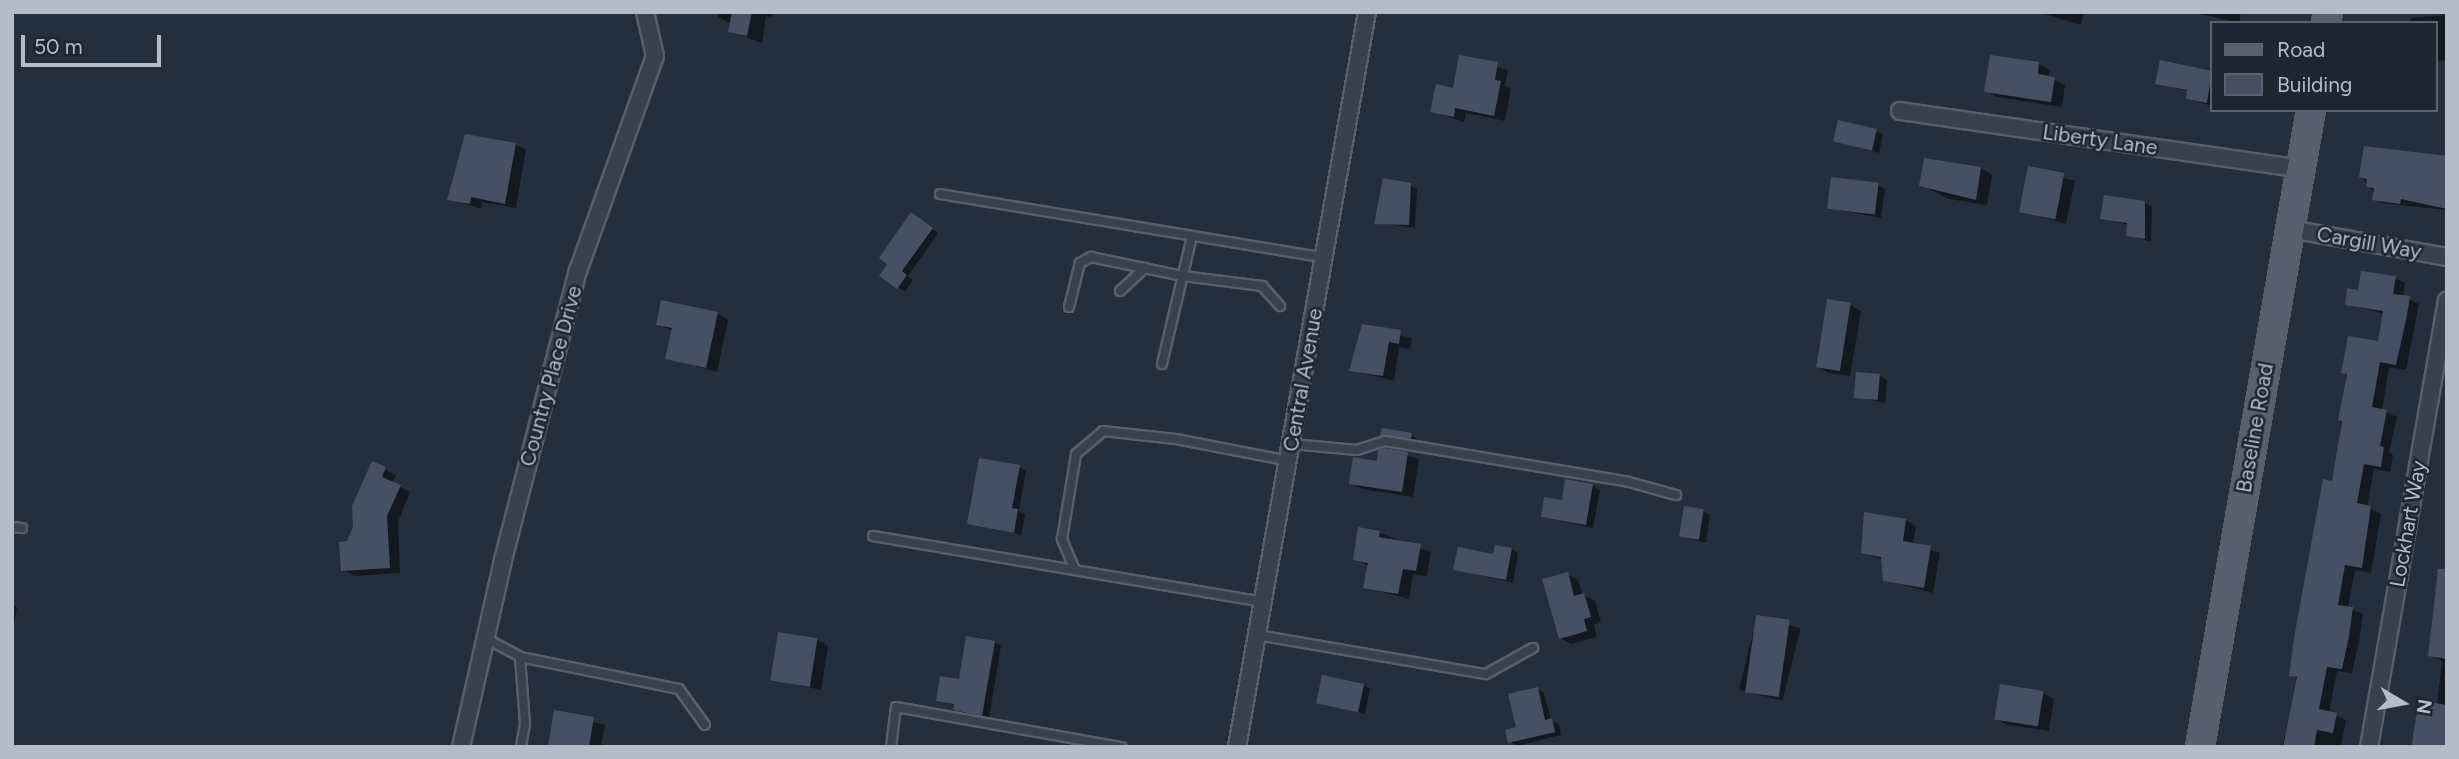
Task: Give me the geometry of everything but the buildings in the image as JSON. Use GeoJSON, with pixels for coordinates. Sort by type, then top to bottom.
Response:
{"type":"FeatureCollection","features":[{"type":"Feature","properties":{"kind":"main road","name":"Baseline Road"},"geometry":{"type":"LineString","coordinates":[[2200,747],[2311,112]]}},
{"type":"Feature","properties":{"kind":"street","name":"Country Place Drive"},"geometry":{"type":"LineString","coordinates":[[461,747],[485,638],[578,271],[654,56],[645,12]]}},
{"type":"Feature","properties":{"kind":"street","name":"Central Avenue"},"geometry":{"type":"LineString","coordinates":[[1237,747],[1367,12]]}},
{"type":"Feature","properties":{"kind":"street","name":"Liberty Lane"},"geometry":{"type":"LineString","coordinates":[[1900,111],[2301,169]]}},
{"type":"Feature","properties":{"kind":"street","name":"Cargill Way"},"geometry":{"type":"LineString","coordinates":[[2290,229],[2447,257]]}},
{"type":"Feature","properties":{"kind":"street","name":"Lockhart Way"},"geometry":{"type":"LineString","coordinates":[[2369,747],[2447,301]]}},
{"type":"Feature","properties":{"kind":"lane"},"geometry":{"type":"LineString","coordinates":[[940,194],[1325,258]]}},
{"type":"Feature","properties":{"kind":"lane"},"geometry":{"type":"LineString","coordinates":[[1162,364],[1192,236]]}},
{"type":"Feature","properties":{"kind":"lane"},"geometry":{"type":"LineString","coordinates":[[1069,307],[1080,263],[1091,257],[1183,276],[1262,286],[1280,306]]}},
{"type":"Feature","properties":{"kind":"lane"},"geometry":{"type":"LineString","coordinates":[[1120,291],[1145,268]]}},
{"type":"Feature","properties":{"kind":"lane"},"geometry":{"type":"LineString","coordinates":[[1075,570],[1062,539],[1076,454],[1103,431],[1176,439],[1289,461]]}},
{"type":"Feature","properties":{"kind":"lane"},"geometry":{"type":"LineString","coordinates":[[1292,444],[1357,450],[1385,441],[1629,481],[1676,495]]}},
{"type":"Feature","properties":{"kind":"lane"},"geometry":{"type":"LineString","coordinates":[[12,527],[22,528]]}},
{"type":"Feature","properties":{"kind":"lane"},"geometry":{"type":"LineString","coordinates":[[873,536],[1263,602]]}},
{"type":"Feature","properties":{"kind":"lane"},"geometry":{"type":"LineString","coordinates":[[1257,635],[1486,674],[1533,648]]}},
{"type":"Feature","properties":{"kind":"lane"},"geometry":{"type":"LineString","coordinates":[[485,638],[520,657],[679,689],[705,725]]}},
{"type":"Feature","properties":{"kind":"lane"},"geometry":{"type":"LineString","coordinates":[[520,657],[525,724],[521,747]]}},
{"type":"Feature","properties":{"kind":"lane"},"geometry":{"type":"LineString","coordinates":[[891,747],[896,707],[1121,747]]}}]}
